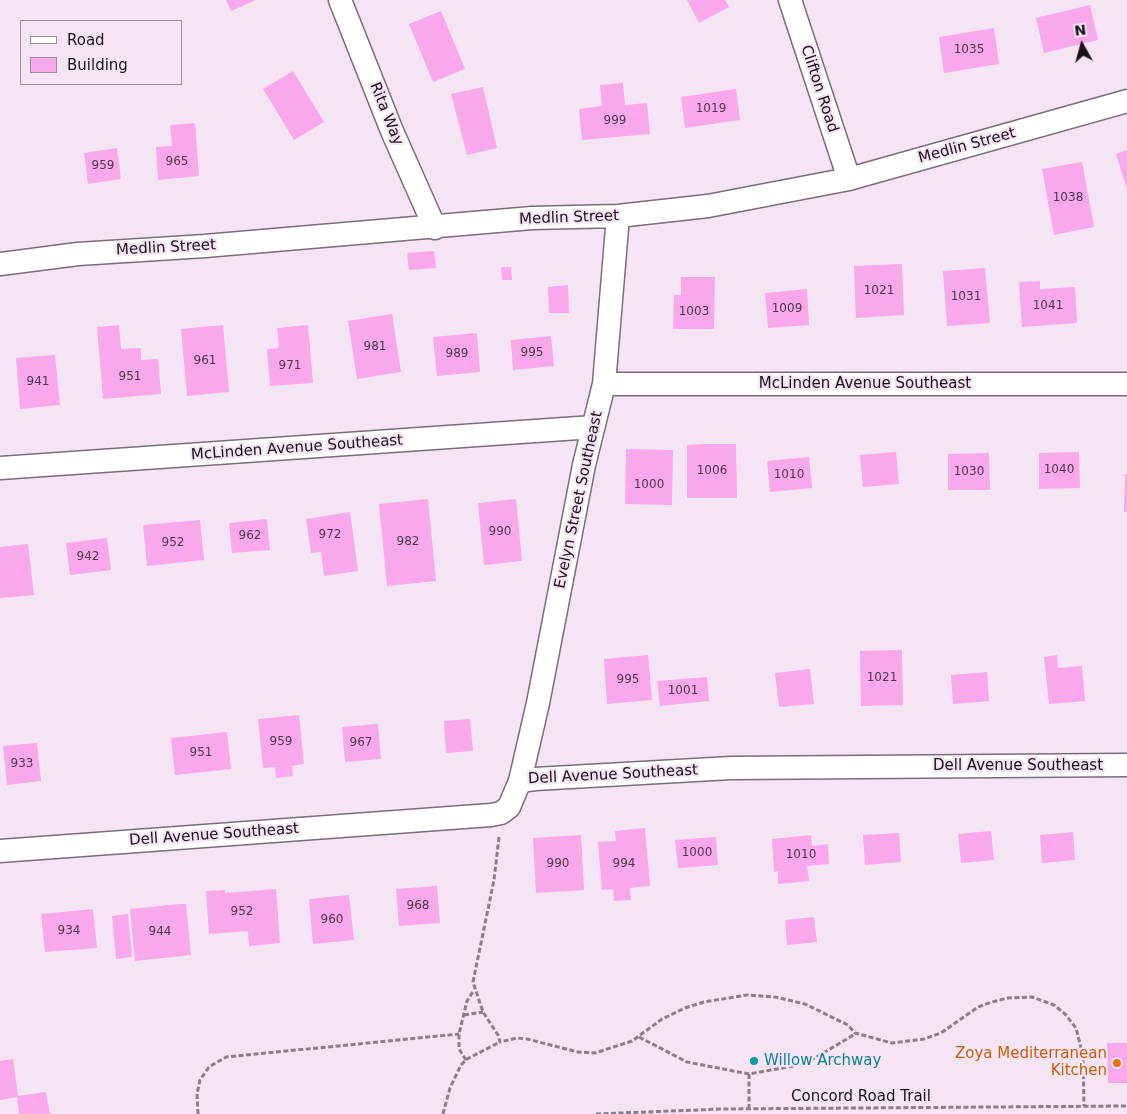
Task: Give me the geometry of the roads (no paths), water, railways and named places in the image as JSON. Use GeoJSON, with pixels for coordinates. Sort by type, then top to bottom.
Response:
{"type":"FeatureCollection","features":[{"type":"Feature","properties":{"kind":"street","name":"Rita Way"},"geometry":{"type":"LineString","coordinates":[[340,0],[392,131],[435,228]]}},
{"type":"Feature","properties":{"kind":"street","name":"Clifton Road"},"geometry":{"type":"LineString","coordinates":[[790,0],[848,178]]}},
{"type":"Feature","properties":{"kind":"street","name":"Medlin Street"},"geometry":{"type":"LineString","coordinates":[[0,264],[78,254],[435,228],[532,218],[618,216],[708,206],[848,178],[1127,101]]}},
{"type":"Feature","properties":{"kind":"street","name":"Evelyn Street Southeast"},"geometry":{"type":"LineString","coordinates":[[520,781],[538,703],[593,427],[604,384],[618,216]]}},
{"type":"Feature","properties":{"kind":"street","name":"McLinden Avenue Southeast"},"geometry":{"type":"LineString","coordinates":[[604,384],[1127,384]]}},
{"type":"Feature","properties":{"kind":"street","name":"McLinden Avenue Southeast"},"geometry":{"type":"LineString","coordinates":[[0,468],[593,427]]}},
{"type":"Feature","properties":{"kind":"street","name":"Dell Avenue Southeast"},"geometry":{"type":"LineString","coordinates":[[0,851],[501,813],[509,808],[520,781],[732,768],[1127,765]]}},
{"type":"Feature","properties":{"kind":"place","name":"Willow Archway"},"geometry":{"type":"Point","coordinates":[754,1061]}},
{"type":"Feature","properties":{"kind":"place","name":"Zoya Mediterranean Kitchen"},"geometry":{"type":"Point","coordinates":[1117,1063]}}]}
